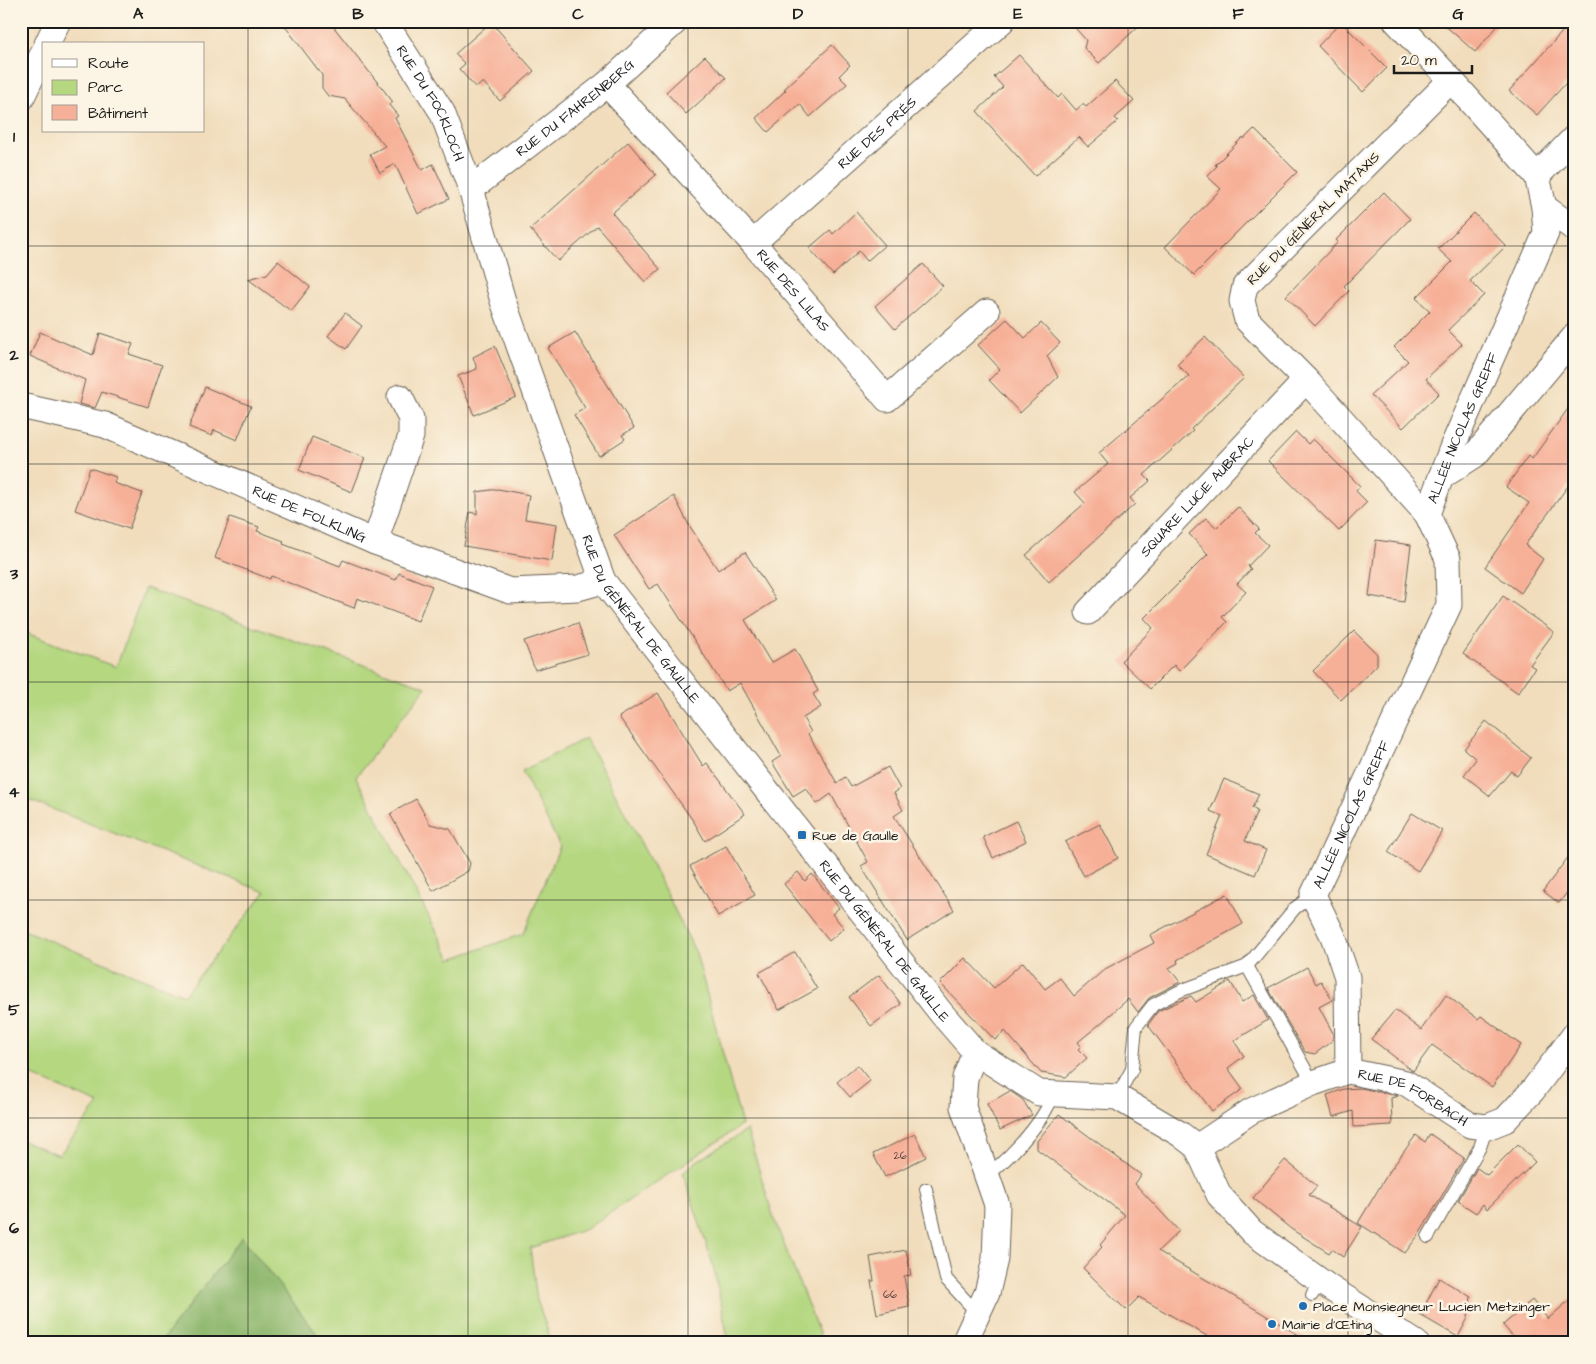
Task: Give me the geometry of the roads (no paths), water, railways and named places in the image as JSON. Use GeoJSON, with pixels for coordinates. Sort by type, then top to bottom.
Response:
{"type":"FeatureCollection","features":[{"type":"Feature","properties":{"kind":"street"},"geometry":{"type":"LineString","coordinates":[[48,42],[58,21]]}},
{"type":"Feature","properties":{"kind":"street","name":"RUE DU FOCKLOCH"},"geometry":{"type":"LineString","coordinates":[[384,21],[442,112],[471,189]]}},
{"type":"Feature","properties":{"kind":"street","name":"RUE DU FAHRENBERG"},"geometry":{"type":"LineString","coordinates":[[471,189],[608,84],[676,21]]}},
{"type":"Feature","properties":{"kind":"street","name":"RUE DES PRÉS"},"geometry":{"type":"LineString","coordinates":[[753,243],[1002,21]]}},
{"type":"Feature","properties":{"kind":"street"},"geometry":{"type":"LineString","coordinates":[[1396,21],[1451,80]]}},
{"type":"Feature","properties":{"kind":"street"},"geometry":{"type":"LineString","coordinates":[[21,99],[42,55]]}},
{"type":"Feature","properties":{"kind":"street","name":"ALLÉE NICOLAS GREFF"},"geometry":{"type":"LineString","coordinates":[[1313,895],[1449,605],[1448,559],[1427,514],[1441,477],[1546,233],[1544,207],[1537,176],[1451,80]]}},
{"type":"Feature","properties":{"kind":"street","name":"RUE DU GÉNÉRAL MATAXIS"},"geometry":{"type":"LineString","coordinates":[[1427,514],[1306,380],[1247,320],[1242,301],[1245,286],[1451,80]]}},
{"type":"Feature","properties":{"kind":"street","name":"RUE DES LILAS"},"geometry":{"type":"LineString","coordinates":[[608,84],[753,243],[886,399],[987,312]]}},
{"type":"Feature","properties":{"kind":"street"},"geometry":{"type":"LineString","coordinates":[[1537,176],[1575,136]]}},
{"type":"Feature","properties":{"kind":"street","name":"RUE DU GÉNÉRAL DE GAULLE"},"geometry":{"type":"LineString","coordinates":[[471,189],[503,301],[603,581],[942,1014],[975,1052],[1039,1093],[1117,1097],[1180,1134],[1197,1147],[1219,1194],[1252,1232],[1316,1288],[1416,1343]]}},
{"type":"Feature","properties":{"kind":"street"},"geometry":{"type":"LineString","coordinates":[[1544,207],[1575,229]]}},
{"type":"Feature","properties":{"kind":"street"},"geometry":{"type":"LineString","coordinates":[[1441,477],[1475,455],[1575,336]]}},
{"type":"Feature","properties":{"kind":"street","name":"SQUARE LUCIE AUBRAC"},"geometry":{"type":"LineString","coordinates":[[1088,612],[1306,380]]}},
{"type":"Feature","properties":{"kind":"street"},"geometry":{"type":"LineString","coordinates":[[375,542],[411,436],[411,419],[400,397]]}},
{"type":"Feature","properties":{"kind":"street","name":"RUE DE FOLKLING"},"geometry":{"type":"LineString","coordinates":[[21,406],[105,425],[375,542],[510,591],[578,588],[603,581]]}},
{"type":"Feature","properties":{"kind":"street"},"geometry":{"type":"LineString","coordinates":[[1313,895],[1332,936],[1347,978],[1348,1071]]}},
{"type":"Feature","properties":{"kind":"street","name":"RUE DE FORBACH"},"geometry":{"type":"LineString","coordinates":[[1197,1147],[1251,1111],[1312,1083],[1348,1071],[1406,1083],[1470,1126],[1487,1127],[1505,1120],[1533,1090],[1575,1034]]}},
{"type":"Feature","properties":{"kind":"street"},"geometry":{"type":"LineString","coordinates":[[964,1343],[987,1293],[995,1259],[997,1205],[962,1107],[965,1078],[975,1052]]}},
{"type":"Feature","properties":{"kind":"lane"},"geometry":{"type":"LineString","coordinates":[[1117,1097],[1132,1069],[1136,1027],[1153,1005],[1180,990],[1247,966],[1295,908],[1313,895]]}},
{"type":"Feature","properties":{"kind":"lane"},"geometry":{"type":"LineString","coordinates":[[1247,966],[1312,1083]]}},
{"type":"Feature","properties":{"kind":"lane"},"geometry":{"type":"LineString","coordinates":[[987,1176],[1007,1160],[1049,1106],[1054,1094]]}},
{"type":"Feature","properties":{"kind":"lane"},"geometry":{"type":"LineString","coordinates":[[1428,1237],[1480,1147],[1487,1127]]}},
{"type":"Feature","properties":{"kind":"lane"},"geometry":{"type":"LineString","coordinates":[[926,1189],[946,1279],[978,1314]]}},
{"type":"Feature","properties":{"kind":"place","name":"Rue de Gaulle"},"geometry":{"type":"Point","coordinates":[802,835]}},
{"type":"Feature","properties":{"kind":"place","name":"Place Monsiegneur Lucien Metzinger"},"geometry":{"type":"Point","coordinates":[1303,1306]}},
{"type":"Feature","properties":{"kind":"place","name":"Mairie d'Œting"},"geometry":{"type":"Point","coordinates":[1272,1324]}}]}
